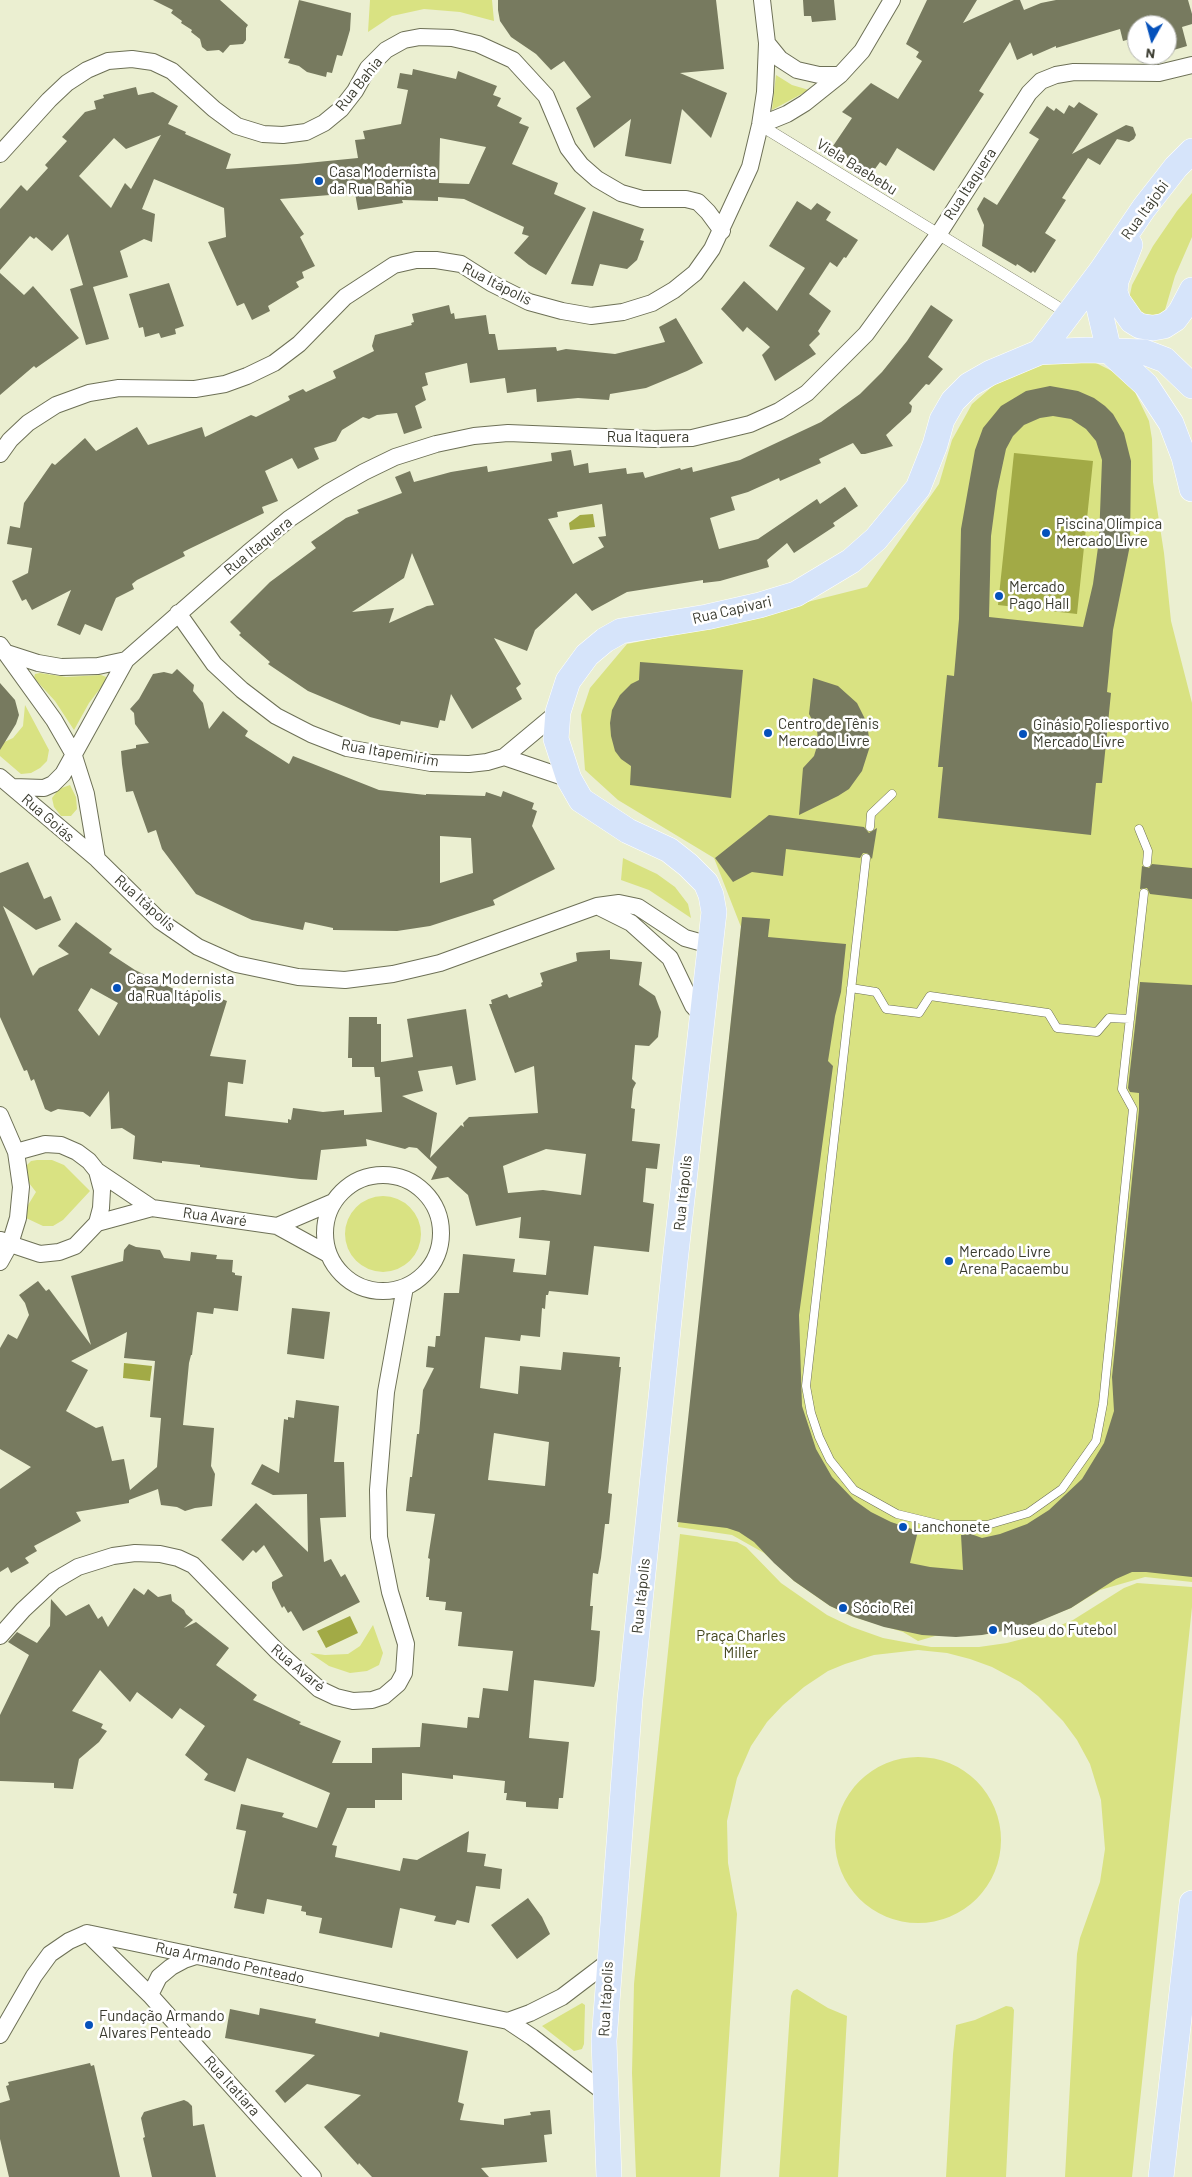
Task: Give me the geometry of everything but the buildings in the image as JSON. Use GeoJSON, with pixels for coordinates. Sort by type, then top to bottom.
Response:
{"type":"FeatureCollection","features":[{"type":"Feature","properties":{"kind":"main road","name":"Rua Itajobi"},"geometry":{"type":"LineString","coordinates":[[1101,271],[1144,208],[1176,167],[1192,151]]}},
{"type":"Feature","properties":{"kind":"main road"},"geometry":{"type":"LineString","coordinates":[[1144,208],[1116,281],[1115,292],[1118,301],[1132,321],[1140,326],[1159,327],[1175,319],[1192,290]]}},
{"type":"Feature","properties":{"kind":"main road"},"geometry":{"type":"LineString","coordinates":[[1040,352],[1101,271]]}},
{"type":"Feature","properties":{"kind":"main road"},"geometry":{"type":"LineString","coordinates":[[1101,271],[1100,308],[1109,351],[1146,385],[1171,424],[1184,457],[1192,489]]}},
{"type":"Feature","properties":{"kind":"main road"},"geometry":{"type":"LineString","coordinates":[[1040,352],[1144,352],[1165,360],[1192,386]]}},
{"type":"Feature","properties":{"kind":"main road","name":"Rua Capivari"},"geometry":{"type":"LineString","coordinates":[[710,945],[714,912],[712,895],[706,884],[688,865],[669,850],[628,831],[581,800],[569,779],[556,739],[558,712],[568,681],[587,656],[605,640],[621,631],[760,606],[796,594],[851,561],[876,539],[918,488],[936,445],[942,420],[953,401],[969,385],[990,372],[1040,352]]}},
{"type":"Feature","properties":{"kind":"main road","name":"Rua Itápolis"},"geometry":{"type":"LineString","coordinates":[[609,2177],[604,2041],[608,1962],[630,1699],[710,945]]}},
{"type":"Feature","properties":{"kind":"main road"},"geometry":{"type":"LineString","coordinates":[[1161,2177],[1189,1952],[1192,1903]]}},
{"type":"Feature","properties":{"kind":"street","name":"Rua Itápolis"},"geometry":{"type":"LineString","coordinates":[[0,454],[10,440],[28,423],[56,405],[89,393],[119,388],[195,389],[225,384],[247,376],[274,363],[299,344],[345,297],[394,265],[416,260],[436,260],[461,264],[491,283],[529,302],[562,312],[591,316],[623,312],[645,305],[674,290],[694,273],[712,249],[722,231],[750,167],[760,125],[765,92],[767,43],[762,0]]}},
{"type":"Feature","properties":{"kind":"street"},"geometry":{"type":"LineString","coordinates":[[760,125],[787,114],[805,103],[840,74],[862,52],[892,0]]}},
{"type":"Feature","properties":{"kind":"street","name":"Rua Bahia"},"geometry":{"type":"LineString","coordinates":[[0,154],[49,100],[68,83],[87,70],[108,61],[132,59],[153,62],[172,71],[214,109],[237,126],[263,134],[283,135],[306,132],[324,123],[341,109],[351,97],[368,68],[386,50],[404,40],[420,37],[452,38],[478,44],[513,60],[546,96],[568,148],[581,165],[597,179],[621,193],[642,199],[686,199],[698,202],[722,231]]}},
{"type":"Feature","properties":{"kind":"street"},"geometry":{"type":"LineString","coordinates":[[767,43],[780,59],[797,70],[819,75],[840,74]]}},
{"type":"Feature","properties":{"kind":"street","name":"Rua Itaquera"},"geometry":{"type":"LineString","coordinates":[[6,782],[44,788],[53,784],[63,774],[126,660],[178,613],[289,519],[329,492],[395,457],[455,440],[508,434],[654,440],[692,438],[750,424],[779,411],[807,393],[866,334],[938,235],[1029,93],[1041,81],[1056,75],[1074,72],[1159,73],[1192,65]]}},
{"type":"Feature","properties":{"kind":"street","name":"Viela Baebebu"},"geometry":{"type":"LineString","coordinates":[[760,125],[1069,314]]}},
{"type":"Feature","properties":{"kind":"street","name":"Rua Itapemirim"},"geometry":{"type":"LineString","coordinates":[[178,613],[214,664],[242,690],[276,716],[311,734],[347,748],[431,763],[468,764],[504,757],[558,712]]}},
{"type":"Feature","properties":{"kind":"street"},"geometry":{"type":"LineString","coordinates":[[3,649],[38,663],[62,667],[98,666],[126,660]]}},
{"type":"Feature","properties":{"kind":"street"},"geometry":{"type":"LineString","coordinates":[[3,649],[54,720],[73,753],[86,794],[97,859]]}},
{"type":"Feature","properties":{"kind":"street","name":"Rua Itapemirim"},"geometry":{"type":"LineString","coordinates":[[504,757],[569,779]]}},
{"type":"Feature","properties":{"kind":"street","name":"Rua Goiás"},"geometry":{"type":"LineString","coordinates":[[6,782],[97,859]]}},
{"type":"Feature","properties":{"kind":"street"},"geometry":{"type":"LineString","coordinates":[[62,831],[76,826],[89,810]]}},
{"type":"Feature","properties":{"kind":"street","name":"Rua Itápolis"},"geometry":{"type":"LineString","coordinates":[[97,859],[160,921],[198,948],[236,964],[298,977],[345,980],[394,974],[440,963],[597,906],[619,903],[638,907],[685,938],[710,945]]}},
{"type":"Feature","properties":{"kind":"street"},"geometry":{"type":"LineString","coordinates":[[597,906],[631,924],[670,958],[693,1006],[702,1016]]}},
{"type":"Feature","properties":{"kind":"street"},"geometry":{"type":"LineString","coordinates":[[0,1115],[16,1152],[21,1194],[18,1218],[5,1242],[0,1262]]}},
{"type":"Feature","properties":{"kind":"street","name":"Rua Avaré"},"geometry":{"type":"LineString","coordinates":[[16,1152],[45,1144],[60,1145],[77,1152],[89,1161],[97,1172],[152,1208]]}},
{"type":"Feature","properties":{"kind":"street"},"geometry":{"type":"LineString","coordinates":[[5,1242],[40,1254],[59,1252],[75,1246],[97,1223],[101,1208],[102,1190],[97,1172]]}},
{"type":"Feature","properties":{"kind":"street"},"geometry":{"type":"LineString","coordinates":[[382,1174],[402,1177],[419,1187],[432,1201],[440,1218],[441,1238],[438,1253],[430,1268],[419,1279],[405,1287],[387,1291],[368,1289],[351,1282],[338,1270],[328,1254],[324,1236],[326,1218],[333,1202],[346,1187],[363,1178],[382,1174]]}},
{"type":"Feature","properties":{"kind":"street"},"geometry":{"type":"LineString","coordinates":[[277,1226],[333,1202]]}},
{"type":"Feature","properties":{"kind":"street","name":"Rua Avaré"},"geometry":{"type":"LineString","coordinates":[[97,1223],[152,1208],[277,1226],[328,1254]]}},
{"type":"Feature","properties":{"kind":"street","name":"Rua Avaré"},"geometry":{"type":"LineString","coordinates":[[0,1636],[35,1598],[54,1582],[78,1567],[114,1556],[135,1553],[160,1554],[193,1565],[276,1650],[319,1689],[336,1697],[353,1701],[372,1700],[384,1696],[398,1684],[404,1673],[406,1644],[390,1592],[379,1537],[378,1490],[386,1392],[405,1287]]}},
{"type":"Feature","properties":{"kind":"street"},"geometry":{"type":"LineString","coordinates":[[0,2035],[34,1976],[50,1954],[69,1941],[87,1933]]}},
{"type":"Feature","properties":{"kind":"street","name":"Rua Armando Penteado"},"geometry":{"type":"LineString","coordinates":[[87,1933],[508,2021],[532,2036],[605,2093]]}},
{"type":"Feature","properties":{"kind":"street","name":"Rua Itatiara"},"geometry":{"type":"LineString","coordinates":[[87,1933],[150,1995],[314,2177]]}},
{"type":"Feature","properties":{"kind":"street"},"geometry":{"type":"LineString","coordinates":[[150,1995],[159,1977],[170,1967],[196,1956]]}},
{"type":"Feature","properties":{"kind":"street"},"geometry":{"type":"LineString","coordinates":[[508,2021],[530,2013],[578,1986],[608,1962]]}},
{"type":"Feature","properties":{"kind":"street"},"geometry":{"type":"LineString","coordinates":[[530,2013],[528,2028],[532,2036]]}},
{"type":"Feature","properties":{"kind":"lane"},"geometry":{"type":"LineString","coordinates":[[870,827],[871,814],[892,794]]}},
{"type":"Feature","properties":{"kind":"lane"},"geometry":{"type":"LineString","coordinates":[[1139,830],[1148,851],[1147,864]]}},
{"type":"Feature","properties":{"kind":"lane"},"geometry":{"type":"LineString","coordinates":[[866,858],[806,1386],[811,1412],[819,1437],[830,1460],[854,1490],[898,1514],[942,1525],[987,1526],[1028,1513],[1062,1489],[1096,1441],[1104,1404],[1133,1109],[1122,1089],[1144,893]]}},
{"type":"Feature","properties":{"kind":"lane"},"geometry":{"type":"LineString","coordinates":[[851,988],[876,992],[886,1010],[919,1013],[930,996],[1048,1013],[1057,1028],[1096,1032],[1109,1018],[1130,1019]]}},
{"type":"Feature","properties":{"kind":"green space"},"geometry":{"type":"Polygon","coordinates":[[[370,0],[492,0],[494,21],[460,12],[424,9],[392,16],[368,32],[370,0]]]}},
{"type":"Feature","properties":{"kind":"green space"},"geometry":{"type":"Polygon","coordinates":[[[776,75],[792,85],[809,90],[772,110],[776,75]]]}},
{"type":"Feature","properties":{"kind":"green space"},"geometry":{"type":"Polygon","coordinates":[[[1192,193],[1192,237],[1175,276],[1162,320],[1153,325],[1129,299],[1132,285],[1153,246],[1192,193]]]}},
{"type":"Feature","properties":{"kind":"green space","name":"Mercado Livre Arena Pacaembu"},"geometry":{"type":"Polygon","coordinates":[[[1045,363],[1096,363],[1116,373],[1132,386],[1149,421],[1152,439],[1153,482],[1164,553],[1171,621],[1192,703],[1192,1582],[1145,1577],[1100,1590],[1071,1608],[1028,1625],[989,1634],[935,1636],[918,1641],[903,1632],[854,1617],[830,1606],[794,1581],[764,1553],[732,1535],[678,1527],[741,927],[714,858],[618,800],[585,770],[581,715],[590,688],[627,644],[688,632],[867,587],[939,484],[952,440],[972,404],[994,385],[1021,372],[1045,363]]]}},
{"type":"Feature","properties":{"kind":"green space"},"geometry":{"type":"Polygon","coordinates":[[[35,674],[66,677],[101,675],[106,677],[105,682],[89,703],[74,730],[55,701],[34,678],[35,674]]]}},
{"type":"Feature","properties":{"kind":"green space"},"geometry":{"type":"Polygon","coordinates":[[[25,705],[49,750],[47,761],[40,768],[31,773],[21,774],[0,756],[0,744],[13,738],[23,726],[25,705]]]}},
{"type":"Feature","properties":{"kind":"green space"},"geometry":{"type":"Polygon","coordinates":[[[70,785],[76,797],[77,809],[71,816],[61,816],[54,807],[52,798],[59,789],[70,785]]]}},
{"type":"Feature","properties":{"kind":"green space"},"geometry":{"type":"Polygon","coordinates":[[[623,858],[657,874],[675,887],[688,904],[691,918],[649,890],[621,880],[623,858]]]}},
{"type":"Feature","properties":{"kind":"green space"},"geometry":{"type":"Polygon","coordinates":[[[52,1160],[64,1165],[90,1191],[63,1220],[53,1226],[43,1226],[26,1218],[25,1210],[36,1192],[29,1183],[25,1167],[31,1161],[52,1160]]]}},
{"type":"Feature","properties":{"kind":"green space"},"geometry":{"type":"Polygon","coordinates":[[[383,1196],[398,1199],[410,1207],[418,1219],[421,1234],[418,1249],[410,1261],[398,1269],[383,1272],[368,1269],[356,1261],[348,1249],[345,1234],[348,1219],[356,1207],[368,1199],[383,1196]]]}},
{"type":"Feature","properties":{"kind":"green space","name":"Praça Charles Miller"},"geometry":{"type":"Polygon","coordinates":[[[680,1534],[737,1542],[746,1547],[781,1583],[827,1615],[852,1627],[883,1638],[931,1647],[979,1647],[1007,1643],[1034,1636],[1073,1620],[1124,1588],[1137,1583],[1192,1587],[1192,1607],[1132,2177],[1065,2177],[1077,1954],[1080,1938],[1100,1882],[1105,1849],[1101,1800],[1090,1764],[1077,1740],[1063,1721],[1038,1696],[1020,1682],[992,1667],[970,1659],[947,1653],[918,1650],[874,1655],[828,1671],[804,1687],[783,1705],[767,1722],[751,1746],[737,1778],[727,1821],[728,1863],[737,1914],[720,2177],[636,2177],[632,2073],[634,1984],[680,1534]]]}},
{"type":"Feature","properties":{"kind":"green space"},"geometry":{"type":"Polygon","coordinates":[[[373,1625],[383,1653],[379,1665],[367,1671],[350,1673],[329,1666],[310,1653],[325,1655],[348,1654],[360,1646],[373,1625]]]}},
{"type":"Feature","properties":{"kind":"green space"},"geometry":{"type":"Polygon","coordinates":[[[918,1757],[950,1764],[964,1771],[977,1781],[987,1794],[994,1808],[1001,1840],[994,1872],[987,1886],[977,1899],[964,1909],[950,1916],[918,1923],[886,1916],[872,1909],[859,1899],[849,1886],[842,1872],[835,1840],[842,1808],[849,1794],[859,1781],[872,1771],[886,1764],[918,1757]]]}},
{"type":"Feature","properties":{"kind":"green space"},"geometry":{"type":"Polygon","coordinates":[[[797,1989],[828,2008],[847,2016],[838,2177],[779,2177],[791,1996],[793,1991],[797,1989]]]}},
{"type":"Feature","properties":{"kind":"green space"},"geometry":{"type":"Polygon","coordinates":[[[582,2003],[585,2005],[584,2044],[582,2049],[574,2051],[542,2026],[582,2003]]]}},
{"type":"Feature","properties":{"kind":"green space"},"geometry":{"type":"Polygon","coordinates":[[[1006,2006],[1012,2007],[1014,2010],[1006,2177],[946,2177],[956,2025],[975,2020],[1006,2006]]]}},
{"type":"Feature","properties":{"kind":"shaded area","name":"Piscina Olímpica Mercado Livre"},"geometry":{"type":"Polygon","coordinates":[[[1014,453],[1093,461],[1077,614],[998,605],[1014,453]]]}},
{"type":"Feature","properties":{"kind":"shaded area"},"geometry":{"type":"Polygon","coordinates":[[[593,514],[595,527],[570,530],[569,523],[580,515],[593,514]]]}},
{"type":"Feature","properties":{"kind":"shaded area"},"geometry":{"type":"Polygon","coordinates":[[[124,1363],[152,1366],[150,1381],[123,1378],[124,1363]]]}},
{"type":"Feature","properties":{"kind":"shaded area"},"geometry":{"type":"Polygon","coordinates":[[[350,1616],[358,1633],[326,1648],[317,1631],[350,1616]]]}},
{"type":"Feature","properties":{"kind":"place","name":"Casa Modernista da Rua Bahia"},"geometry":{"type":"Point","coordinates":[319,181]}},
{"type":"Feature","properties":{"kind":"place","name":"Piscina Olímpica Mercado Livre"},"geometry":{"type":"Point","coordinates":[1046,533]}},
{"type":"Feature","properties":{"kind":"place","name":"Mercado Pago Hall"},"geometry":{"type":"Point","coordinates":[999,596]}},
{"type":"Feature","properties":{"kind":"place","name":"Centro de Tênis Mercado Livre"},"geometry":{"type":"Point","coordinates":[768,733]}},
{"type":"Feature","properties":{"kind":"place","name":"Ginásio Poliesportivo Mercado Livre"},"geometry":{"type":"Point","coordinates":[1023,734]}},
{"type":"Feature","properties":{"kind":"place","name":"Casa Modernista da Rua Itápolis"},"geometry":{"type":"Point","coordinates":[117,988]}},
{"type":"Feature","properties":{"kind":"place","name":"Mercado Livre Arena Pacaembu"},"geometry":{"type":"Point","coordinates":[949,1261]}},
{"type":"Feature","properties":{"kind":"place","name":"Lanchonete"},"geometry":{"type":"Point","coordinates":[903,1527]}},
{"type":"Feature","properties":{"kind":"place","name":"Sócio Rei"},"geometry":{"type":"Point","coordinates":[843,1608]}},
{"type":"Feature","properties":{"kind":"place","name":"Museu do Futebol"},"geometry":{"type":"Point","coordinates":[993,1630]}},
{"type":"Feature","properties":{"kind":"place","name":"Fundação Armando Alvares Penteado"},"geometry":{"type":"Point","coordinates":[89,2025]}}]}
